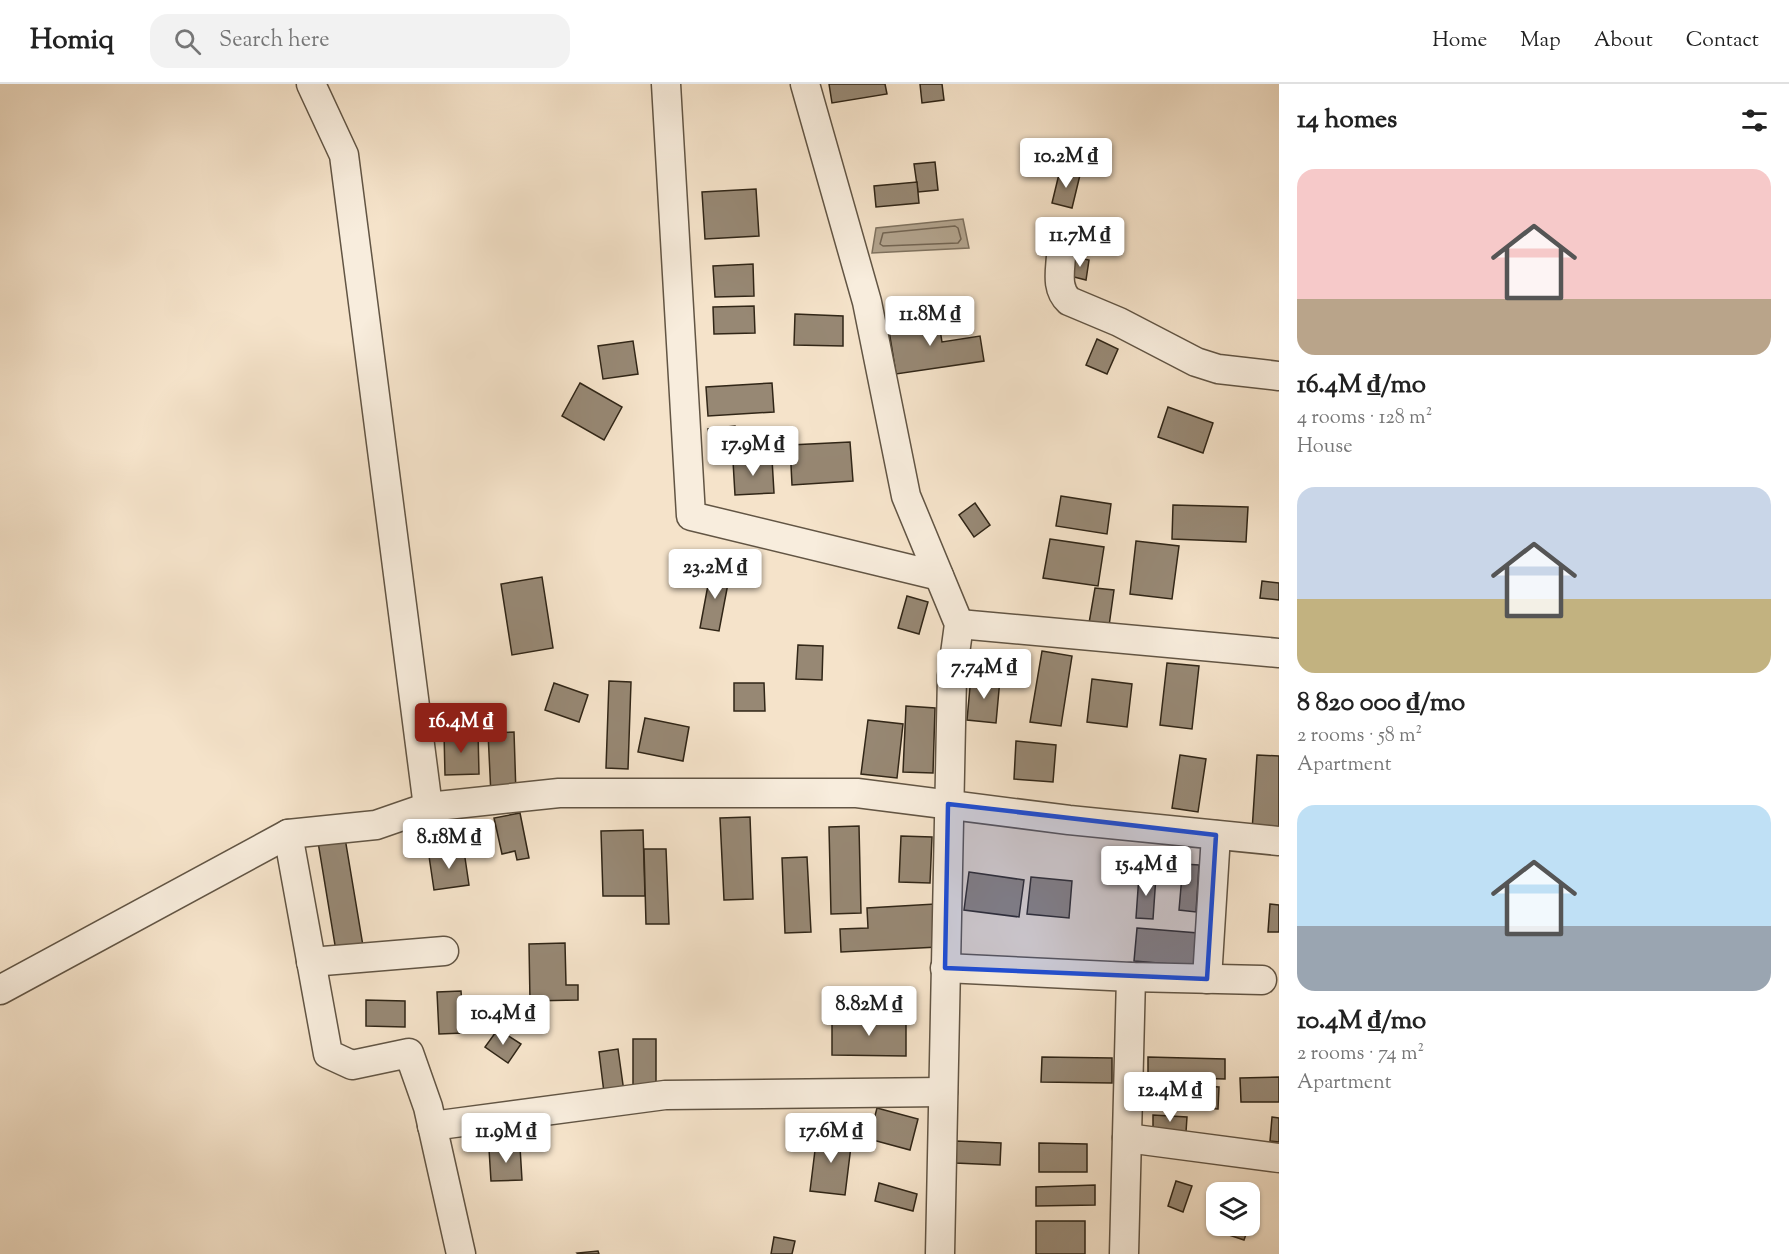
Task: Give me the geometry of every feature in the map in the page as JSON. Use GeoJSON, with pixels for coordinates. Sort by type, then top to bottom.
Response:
{"type":"FeatureCollection","features":[{"type":"Feature","properties":{"kind":"street"},"geometry":{"type":"LineString","coordinates":[[311,84],[344,155],[428,807]]}},
{"type":"Feature","properties":{"kind":"street"},"geometry":{"type":"LineString","coordinates":[[666,84],[691,516],[939,576]]}},
{"type":"Feature","properties":{"kind":"street"},"geometry":{"type":"LineString","coordinates":[[806,84],[867,302],[906,496],[959,624],[951,676],[940,1254]]}},
{"type":"Feature","properties":{"kind":"street"},"geometry":{"type":"LineString","coordinates":[[1061,256],[1060,287],[1063,295],[1069,301],[1119,322],[1196,362],[1218,369],[1279,376]]}},
{"type":"Feature","properties":{"kind":"street"},"geometry":{"type":"LineString","coordinates":[[959,624],[1279,654]]}},
{"type":"Feature","properties":{"kind":"street"},"geometry":{"type":"LineString","coordinates":[[0,990],[288,834],[376,825],[428,807],[559,793],[857,793],[1069,820],[1279,841]]}},
{"type":"Feature","properties":{"kind":"street"},"geometry":{"type":"LineString","coordinates":[[288,834],[328,1054],[352,1065],[409,1053],[428,1107],[461,1254]]}},
{"type":"Feature","properties":{"kind":"street"},"geometry":{"type":"LineString","coordinates":[[1207,979],[1216,835]]}},
{"type":"Feature","properties":{"kind":"street"},"geometry":{"type":"LineString","coordinates":[[311,962],[444,951]]}},
{"type":"Feature","properties":{"kind":"street"},"geometry":{"type":"LineString","coordinates":[[945,968],[1131,977],[1262,980]]}},
{"type":"Feature","properties":{"kind":"street"},"geometry":{"type":"LineString","coordinates":[[1124,1254],[1131,977]]}},
{"type":"Feature","properties":{"kind":"street"},"geometry":{"type":"LineString","coordinates":[[432,1126],[664,1095],[943,1092]]}},
{"type":"Feature","properties":{"kind":"street"},"geometry":{"type":"LineString","coordinates":[[1127,1138],[1279,1158]]}},
{"type":"Feature","properties":{"kind":"highlighted area"},"geometry":{"type":"Polygon","coordinates":[[[948,804],[1216,835],[1207,979],[945,968],[948,804]]]}},
{"type":"Feature","properties":{"kind":"water"},"geometry":{"type":"Polygon","coordinates":[[[963,219],[969,248],[872,253],[876,228],[963,219]]]}},
{"type":"Feature","properties":{"kind":"building"},"geometry":{"type":"Polygon","coordinates":[[[829,84],[885,84],[887,94],[832,103],[829,84]]]}},
{"type":"Feature","properties":{"kind":"building"},"geometry":{"type":"Polygon","coordinates":[[[920,84],[942,84],[944,100],[922,103],[920,84]]]}},
{"type":"Feature","properties":{"kind":"building"},"geometry":{"type":"Polygon","coordinates":[[[935,162],[938,190],[918,192],[914,164],[935,162]]]}},
{"type":"Feature","properties":{"kind":"building"},"geometry":{"type":"Polygon","coordinates":[[[1060,170],[1080,175],[1072,208],[1052,203],[1060,170]]]}},
{"type":"Feature","properties":{"kind":"building"},"geometry":{"type":"Polygon","coordinates":[[[917,182],[919,203],[876,207],[874,186],[917,182]]]}},
{"type":"Feature","properties":{"kind":"building"},"geometry":{"type":"Polygon","coordinates":[[[756,189],[759,236],[705,239],[702,192],[756,189]]]}},
{"type":"Feature","properties":{"kind":"building"},"geometry":{"type":"Polygon","coordinates":[[[1074,257],[1089,260],[1086,280],[1070,276],[1074,257]]]}},
{"type":"Feature","properties":{"kind":"building"},"geometry":{"type":"Polygon","coordinates":[[[753,264],[754,296],[715,297],[713,266],[753,264]]]}},
{"type":"Feature","properties":{"kind":"building"},"geometry":{"type":"Polygon","coordinates":[[[754,306],[755,333],[714,334],[713,307],[754,306]]]}},
{"type":"Feature","properties":{"kind":"building"},"geometry":{"type":"Polygon","coordinates":[[[795,314],[843,316],[843,346],[794,345],[795,314]]]}},
{"type":"Feature","properties":{"kind":"building"},"geometry":{"type":"Polygon","coordinates":[[[938,317],[942,342],[980,336],[984,361],[896,374],[888,324],[938,317]]]}},
{"type":"Feature","properties":{"kind":"building"},"geometry":{"type":"Polygon","coordinates":[[[1097,339],[1118,349],[1107,374],[1086,365],[1097,339]]]}},
{"type":"Feature","properties":{"kind":"building"},"geometry":{"type":"Polygon","coordinates":[[[633,341],[638,374],[603,379],[598,346],[633,341]]]}},
{"type":"Feature","properties":{"kind":"building"},"geometry":{"type":"Polygon","coordinates":[[[580,383],[622,407],[604,440],[562,416],[580,383]]]}},
{"type":"Feature","properties":{"kind":"building"},"geometry":{"type":"Polygon","coordinates":[[[772,383],[774,412],[708,416],[706,387],[772,383]]]}},
{"type":"Feature","properties":{"kind":"building"},"geometry":{"type":"Polygon","coordinates":[[[1168,407],[1213,423],[1203,453],[1158,437],[1168,407]]]}},
{"type":"Feature","properties":{"kind":"building"},"geometry":{"type":"Polygon","coordinates":[[[735,426],[737,446],[711,449],[708,429],[735,426]]]}},
{"type":"Feature","properties":{"kind":"building"},"geometry":{"type":"Polygon","coordinates":[[[850,442],[853,481],[792,485],[790,445],[850,442]]]}},
{"type":"Feature","properties":{"kind":"building"},"geometry":{"type":"Polygon","coordinates":[[[772,459],[774,493],[735,495],[733,461],[772,459]]]}},
{"type":"Feature","properties":{"kind":"building"},"geometry":{"type":"Polygon","coordinates":[[[1061,496],[1111,504],[1107,534],[1056,526],[1061,496]]]}},
{"type":"Feature","properties":{"kind":"building"},"geometry":{"type":"Polygon","coordinates":[[[975,503],[990,525],[974,537],[959,515],[975,503]]]}},
{"type":"Feature","properties":{"kind":"building"},"geometry":{"type":"Polygon","coordinates":[[[1173,505],[1248,507],[1246,542],[1172,539],[1173,505]]]}},
{"type":"Feature","properties":{"kind":"building"},"geometry":{"type":"Polygon","coordinates":[[[1050,539],[1104,547],[1098,586],[1043,578],[1050,539]]]}},
{"type":"Feature","properties":{"kind":"building"},"geometry":{"type":"Polygon","coordinates":[[[1136,541],[1179,546],[1172,599],[1130,594],[1136,541]]]}},
{"type":"Feature","properties":{"kind":"building"},"geometry":{"type":"Polygon","coordinates":[[[711,569],[730,573],[719,631],[700,628],[711,569]]]}},
{"type":"Feature","properties":{"kind":"building"},"geometry":{"type":"Polygon","coordinates":[[[542,577],[553,648],[512,655],[501,584],[542,577]]]}},
{"type":"Feature","properties":{"kind":"building"},"geometry":{"type":"Polygon","coordinates":[[[1262,581],[1279,583],[1279,600],[1260,598],[1262,581]]]}},
{"type":"Feature","properties":{"kind":"building"},"geometry":{"type":"Polygon","coordinates":[[[1095,588],[1114,590],[1109,626],[1089,623],[1095,588]]]}},
{"type":"Feature","properties":{"kind":"building"},"geometry":{"type":"Polygon","coordinates":[[[907,596],[928,602],[919,634],[898,628],[907,596]]]}},
{"type":"Feature","properties":{"kind":"building"},"geometry":{"type":"Polygon","coordinates":[[[798,645],[823,646],[822,680],[796,679],[798,645]]]}},
{"type":"Feature","properties":{"kind":"building"},"geometry":{"type":"Polygon","coordinates":[[[1042,651],[1072,656],[1061,726],[1030,722],[1042,651]]]}},
{"type":"Feature","properties":{"kind":"building"},"geometry":{"type":"Polygon","coordinates":[[[1167,663],[1199,666],[1192,729],[1160,725],[1167,663]]]}},
{"type":"Feature","properties":{"kind":"building"},"geometry":{"type":"Polygon","coordinates":[[[971,676],[1000,679],[996,723],[967,720],[971,676]]]}},
{"type":"Feature","properties":{"kind":"building"},"geometry":{"type":"Polygon","coordinates":[[[1092,679],[1132,684],[1127,727],[1087,722],[1092,679]]]}},
{"type":"Feature","properties":{"kind":"building"},"geometry":{"type":"Polygon","coordinates":[[[609,681],[631,682],[628,769],[606,768],[609,681]]]}},
{"type":"Feature","properties":{"kind":"building"},"geometry":{"type":"Polygon","coordinates":[[[554,683],[588,695],[579,722],[545,710],[554,683]]]}},
{"type":"Feature","properties":{"kind":"building"},"geometry":{"type":"Polygon","coordinates":[[[734,683],[764,683],[765,711],[734,711],[734,683]]]}},
{"type":"Feature","properties":{"kind":"building"},"geometry":{"type":"Polygon","coordinates":[[[906,706],[935,708],[933,773],[903,772],[906,706]]]}},
{"type":"Feature","properties":{"kind":"building"},"geometry":{"type":"Polygon","coordinates":[[[645,718],[689,727],[683,761],[638,752],[645,718]]]}},
{"type":"Feature","properties":{"kind":"building"},"geometry":{"type":"Polygon","coordinates":[[[868,720],[903,724],[897,778],[861,774],[868,720]]]}},
{"type":"Feature","properties":{"kind":"building"},"geometry":{"type":"Polygon","coordinates":[[[478,732],[479,774],[445,775],[444,733],[478,732]]]}},
{"type":"Feature","properties":{"kind":"building"},"geometry":{"type":"Polygon","coordinates":[[[514,732],[516,794],[491,795],[488,733],[514,732]]]}},
{"type":"Feature","properties":{"kind":"building"},"geometry":{"type":"Polygon","coordinates":[[[1016,741],[1056,745],[1053,782],[1014,779],[1016,741]]]}},
{"type":"Feature","properties":{"kind":"building"},"geometry":{"type":"Polygon","coordinates":[[[1180,755],[1206,759],[1198,812],[1172,808],[1180,755]]]}},
{"type":"Feature","properties":{"kind":"building"},"geometry":{"type":"Polygon","coordinates":[[[1257,755],[1279,756],[1279,833],[1252,831],[1257,755]]]}},
{"type":"Feature","properties":{"kind":"building"},"geometry":{"type":"Polygon","coordinates":[[[520,813],[529,858],[517,860],[515,851],[502,854],[494,818],[520,813]]]}},
{"type":"Feature","properties":{"kind":"building"},"geometry":{"type":"Polygon","coordinates":[[[750,817],[753,899],[724,900],[720,818],[750,817]]]}},
{"type":"Feature","properties":{"kind":"building"},"geometry":{"type":"Polygon","coordinates":[[[859,826],[861,913],[831,914],[829,827],[859,826]]]}},
{"type":"Feature","properties":{"kind":"building"},"geometry":{"type":"Polygon","coordinates":[[[643,830],[645,896],[603,896],[601,831],[643,830]]]}},
{"type":"Feature","properties":{"kind":"building"},"geometry":{"type":"Polygon","coordinates":[[[901,836],[932,837],[930,883],[899,882],[901,836]]]}},
{"type":"Feature","properties":{"kind":"building"},"geometry":{"type":"Polygon","coordinates":[[[345,838],[363,946],[336,951],[318,842],[345,838]]]}},
{"type":"Feature","properties":{"kind":"building"},"geometry":{"type":"Polygon","coordinates":[[[644,849],[666,849],[669,924],[646,924],[644,849]]]}},
{"type":"Feature","properties":{"kind":"building"},"geometry":{"type":"Polygon","coordinates":[[[464,851],[469,885],[434,890],[429,856],[464,851]]]}},
{"type":"Feature","properties":{"kind":"building"},"geometry":{"type":"Polygon","coordinates":[[[807,857],[811,932],[785,933],[782,858],[807,857]]]}},
{"type":"Feature","properties":{"kind":"building"},"geometry":{"type":"Polygon","coordinates":[[[1183,864],[1199,865],[1196,912],[1179,910],[1183,864]]]}},
{"type":"Feature","properties":{"kind":"building"},"geometry":{"type":"Polygon","coordinates":[[[969,872],[1024,880],[1019,917],[964,910],[969,872]]]}},
{"type":"Feature","properties":{"kind":"building"},"geometry":{"type":"Polygon","coordinates":[[[1139,875],[1156,876],[1153,919],[1136,918],[1139,875]]]}},
{"type":"Feature","properties":{"kind":"building"},"geometry":{"type":"Polygon","coordinates":[[[1031,877],[1072,881],[1069,918],[1027,914],[1031,877]]]}},
{"type":"Feature","properties":{"kind":"building"},"geometry":{"type":"Polygon","coordinates":[[[935,904],[938,947],[841,952],[840,929],[868,928],[867,908],[935,904]]]}},
{"type":"Feature","properties":{"kind":"building"},"geometry":{"type":"Polygon","coordinates":[[[1270,904],[1279,905],[1279,932],[1268,932],[1270,904]]]}},
{"type":"Feature","properties":{"kind":"building"},"geometry":{"type":"Polygon","coordinates":[[[1137,928],[1198,933],[1195,966],[1134,961],[1137,928]]]}},
{"type":"Feature","properties":{"kind":"building"},"geometry":{"type":"Polygon","coordinates":[[[565,943],[566,985],[578,985],[578,1000],[530,1001],[529,944],[565,943]]]}},
{"type":"Feature","properties":{"kind":"building"},"geometry":{"type":"Polygon","coordinates":[[[461,991],[464,1033],[439,1034],[437,992],[461,991]]]}},
{"type":"Feature","properties":{"kind":"building"},"geometry":{"type":"Polygon","coordinates":[[[366,1000],[405,1001],[405,1027],[366,1026],[366,1000]]]}},
{"type":"Feature","properties":{"kind":"building"},"geometry":{"type":"Polygon","coordinates":[[[832,1019],[906,1019],[906,1056],[832,1055],[832,1019]]]}},
{"type":"Feature","properties":{"kind":"building"},"geometry":{"type":"Polygon","coordinates":[[[498,1029],[521,1044],[508,1063],[485,1047],[498,1029]]]}},
{"type":"Feature","properties":{"kind":"building"},"geometry":{"type":"Polygon","coordinates":[[[633,1039],[656,1039],[656,1093],[633,1094],[633,1039]]]}},
{"type":"Feature","properties":{"kind":"building"},"geometry":{"type":"Polygon","coordinates":[[[618,1049],[625,1099],[605,1101],[599,1052],[618,1049]]]}},
{"type":"Feature","properties":{"kind":"building"},"geometry":{"type":"Polygon","coordinates":[[[1042,1057],[1112,1058],[1112,1083],[1041,1082],[1042,1057]]]}},
{"type":"Feature","properties":{"kind":"building"},"geometry":{"type":"Polygon","coordinates":[[[1148,1057],[1225,1059],[1225,1079],[1148,1077],[1148,1057]]]}},
{"type":"Feature","properties":{"kind":"building"},"geometry":{"type":"Polygon","coordinates":[[[1279,1077],[1279,1102],[1241,1102],[1240,1078],[1279,1077]]]}},
{"type":"Feature","properties":{"kind":"building"},"geometry":{"type":"Polygon","coordinates":[[[1148,1085],[1169,1086],[1168,1101],[1148,1100],[1148,1085]]]}},
{"type":"Feature","properties":{"kind":"building"},"geometry":{"type":"Polygon","coordinates":[[[1189,1085],[1219,1087],[1218,1109],[1188,1107],[1189,1085]]]}},
{"type":"Feature","properties":{"kind":"building"},"geometry":{"type":"Polygon","coordinates":[[[877,1108],[918,1119],[910,1150],[869,1139],[877,1108]]]}},
{"type":"Feature","properties":{"kind":"building"},"geometry":{"type":"Polygon","coordinates":[[[1153,1115],[1187,1117],[1186,1132],[1153,1130],[1153,1115]]]}},
{"type":"Feature","properties":{"kind":"building"},"geometry":{"type":"Polygon","coordinates":[[[1272,1117],[1279,1118],[1279,1142],[1270,1141],[1272,1117]]]}},
{"type":"Feature","properties":{"kind":"building"},"geometry":{"type":"Polygon","coordinates":[[[817,1134],[852,1138],[845,1195],[810,1191],[817,1134]]]}},
{"type":"Feature","properties":{"kind":"building"},"geometry":{"type":"Polygon","coordinates":[[[956,1141],[1001,1143],[1000,1165],[955,1163],[956,1141]]]}},
{"type":"Feature","properties":{"kind":"building"},"geometry":{"type":"Polygon","coordinates":[[[1039,1143],[1087,1144],[1087,1172],[1039,1172],[1039,1143]]]}},
{"type":"Feature","properties":{"kind":"building"},"geometry":{"type":"Polygon","coordinates":[[[520,1147],[522,1180],[491,1181],[489,1149],[520,1147]]]}},
{"type":"Feature","properties":{"kind":"building"},"geometry":{"type":"Polygon","coordinates":[[[1176,1181],[1192,1186],[1183,1212],[1168,1206],[1176,1181]]]}},
{"type":"Feature","properties":{"kind":"building"},"geometry":{"type":"Polygon","coordinates":[[[879,1183],[917,1194],[913,1211],[875,1201],[879,1183]]]}},
{"type":"Feature","properties":{"kind":"building"},"geometry":{"type":"Polygon","coordinates":[[[1095,1185],[1095,1205],[1036,1206],[1036,1187],[1095,1185]]]}},
{"type":"Feature","properties":{"kind":"building"},"geometry":{"type":"Polygon","coordinates":[[[1036,1221],[1085,1221],[1085,1254],[1036,1254],[1036,1221]]]}},
{"type":"Feature","properties":{"kind":"building"},"geometry":{"type":"Polygon","coordinates":[[[1232,1236],[1245,1236],[1244,1240],[1232,1236]]]}},
{"type":"Feature","properties":{"kind":"building"},"geometry":{"type":"Polygon","coordinates":[[[774,1237],[795,1241],[792,1254],[771,1254],[774,1237]]]}},
{"type":"Feature","properties":{"kind":"building"},"geometry":{"type":"Polygon","coordinates":[[[598,1251],[599,1254],[577,1253],[598,1251]]]}}]}
